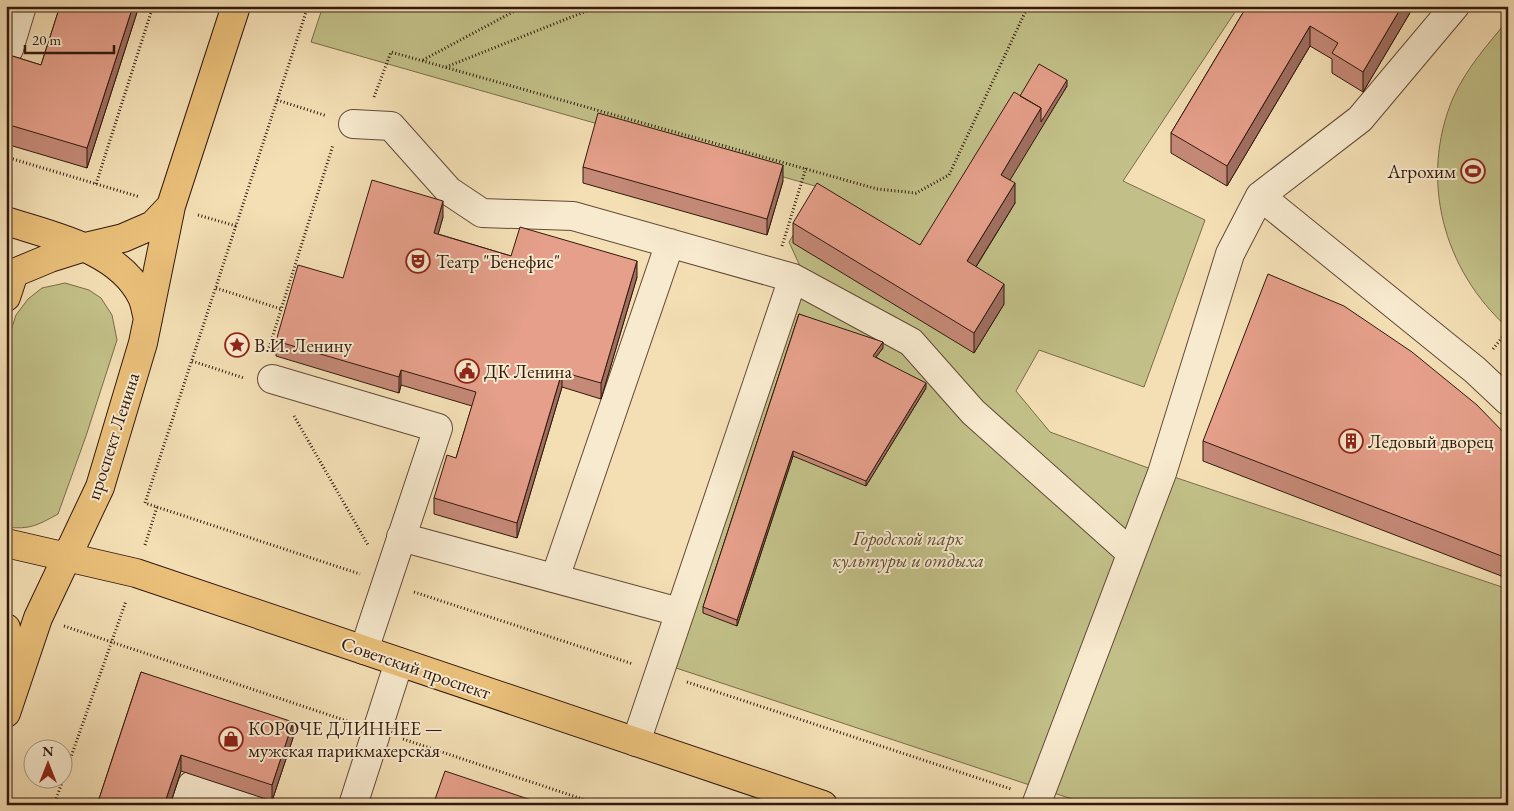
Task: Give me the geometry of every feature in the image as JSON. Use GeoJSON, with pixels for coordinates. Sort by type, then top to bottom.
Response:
{"type":"FeatureCollection","features":[{"type":"Feature","properties":{"kind":"main road","name":"проспект Ленина"},"geometry":{"type":"LineString","coordinates":[[6,713],[38,618],[100,487],[143,343],[170,206],[236,6]]}},
{"type":"Feature","properties":{"kind":"main road","name":"проспект Ленина"},"geometry":{"type":"LineString","coordinates":[[9,280],[50,258],[123,238],[153,226],[170,206]]}},
{"type":"Feature","properties":{"kind":"main road"},"geometry":{"type":"LineString","coordinates":[[6,221],[85,247],[115,264],[132,281],[143,298],[148,320]]}},
{"type":"Feature","properties":{"kind":"main road","name":"Советский проспект"},"geometry":{"type":"LineString","coordinates":[[6,543],[136,573],[823,805]]}},
{"type":"Feature","properties":{"kind":"main road"},"geometry":{"type":"LineString","coordinates":[[6,628],[9,672],[6,701]]}},
{"type":"Feature","properties":{"kind":"lane"},"geometry":{"type":"LineString","coordinates":[[6,48],[9,49],[22,6]]}},
{"type":"Feature","properties":{"kind":"lane"},"geometry":{"type":"LineString","coordinates":[[1037,802],[1162,472],[1230,254],[1260,196],[1360,119],[1455,6]]}},
{"type":"Feature","properties":{"kind":"lane"},"geometry":{"type":"LineString","coordinates":[[353,124],[391,126],[449,191],[482,213],[573,216],[784,275],[911,342],[973,412],[1131,553]]}},
{"type":"Feature","properties":{"kind":"lane"},"geometry":{"type":"LineString","coordinates":[[1260,196],[1475,370],[1508,401]]}},
{"type":"Feature","properties":{"kind":"lane"},"geometry":{"type":"LineString","coordinates":[[555,578],[670,243]]}},
{"type":"Feature","properties":{"kind":"lane"},"geometry":{"type":"LineString","coordinates":[[636,742],[679,612],[784,275]]}},
{"type":"Feature","properties":{"kind":"lane"},"geometry":{"type":"LineString","coordinates":[[275,384],[438,428],[384,582],[364,650]]}},
{"type":"Feature","properties":{"kind":"lane"},"geometry":{"type":"LineString","coordinates":[[401,536],[679,612]]}},
{"type":"Feature","properties":{"kind":"lane"},"geometry":{"type":"LineString","coordinates":[[353,805],[399,662]]}},
{"type":"Feature","properties":{"kind":"lane"},"geometry":{"type":"LineString","coordinates":[[185,805],[192,785],[249,805]]}},
{"type":"Feature","properties":{"kind":"path"},"geometry":{"type":"LineString","coordinates":[[96,184],[153,6]]}},
{"type":"Feature","properties":{"kind":"path"},"geometry":{"type":"LineString","coordinates":[[308,6],[146,503],[659,673],[1037,802]]}},
{"type":"Feature","properties":{"kind":"path"},"geometry":{"type":"LineString","coordinates":[[422,61],[524,6]]}},
{"type":"Feature","properties":{"kind":"path"},"geometry":{"type":"LineString","coordinates":[[446,67],[599,6]]}},
{"type":"Feature","properties":{"kind":"path"},"geometry":{"type":"LineString","coordinates":[[384,582],[382,570],[264,364],[333,145],[373,101],[391,52],[877,188],[916,194],[949,175],[1028,6]]}},
{"type":"Feature","properties":{"kind":"path"},"geometry":{"type":"LineString","coordinates":[[277,100],[353,124]]}},
{"type":"Feature","properties":{"kind":"path"},"geometry":{"type":"LineString","coordinates":[[6,157],[236,226]]}},
{"type":"Feature","properties":{"kind":"path"},"geometry":{"type":"LineString","coordinates":[[784,275],[806,168]]}},
{"type":"Feature","properties":{"kind":"path"},"geometry":{"type":"LineString","coordinates":[[216,288],[281,309]]}},
{"type":"Feature","properties":{"kind":"path"},"geometry":{"type":"LineString","coordinates":[[192,361],[275,384]]}},
{"type":"Feature","properties":{"kind":"path"},"geometry":{"type":"LineString","coordinates":[[54,805],[136,573],[157,507]]}},
{"type":"Feature","properties":{"kind":"path"},"geometry":{"type":"LineString","coordinates":[[38,618],[112,641],[600,805]]}},
{"type":"Feature","properties":{"kind":"green space","name":"Городской парк культуры и отдыха"},"geometry":{"type":"Polygon","coordinates":[[[323,6],[1239,6],[1123,181],[1205,220],[1144,387],[1039,350],[1016,391],[1050,432],[1162,473],[1508,589],[1508,805],[1090,805],[676,668],[804,275],[789,242],[822,188],[311,42],[323,6]]]}},
{"type":"Feature","properties":{"kind":"green space","name":"Агрохим"},"geometry":{"type":"Polygon","coordinates":[[[1508,20],[1508,328],[1486,305],[1467,279],[1453,251],[1443,222],[1438,191],[1438,160],[1443,129],[1458,87],[1477,58],[1508,20]]]}},
{"type":"Feature","properties":{"kind":"green space"},"geometry":{"type":"Polygon","coordinates":[[[65,283],[89,290],[101,298],[112,315],[117,340],[58,514],[34,526],[21,528],[6,527],[6,346],[16,315],[28,299],[42,288],[65,283]]]}},
{"type":"Feature","properties":{"kind":"building"},"geometry":{"type":"Polygon","coordinates":[[[60,6],[133,6],[87,148],[6,124],[6,54],[41,65],[60,6]]]}},
{"type":"Feature","properties":{"kind":"building"},"geometry":{"type":"Polygon","coordinates":[[[1247,6],[1402,6],[1363,72],[1332,53],[1338,43],[1310,26],[1227,166],[1171,133],[1247,6]]]}},
{"type":"Feature","properties":{"kind":"building"},"geometry":{"type":"Polygon","coordinates":[[[1039,64],[1067,80],[1041,122],[1041,108],[1020,96],[1039,64]]]}},
{"type":"Feature","properties":{"kind":"building"},"geometry":{"type":"Polygon","coordinates":[[[1014,92],[1041,108],[1001,175],[1015,183],[967,261],[1004,284],[974,333],[793,223],[817,183],[920,245],[1014,92]]]}},
{"type":"Feature","properties":{"kind":"building"},"geometry":{"type":"Polygon","coordinates":[[[598,113],[783,165],[767,219],[583,167],[598,113]]]}},
{"type":"Feature","properties":{"kind":"building","name":"ДК Ленина"},"geometry":{"type":"Polygon","coordinates":[[[372,180],[443,201],[434,233],[511,256],[520,227],[637,261],[601,383],[562,372],[517,523],[434,498],[447,455],[456,458],[476,392],[401,370],[399,377],[276,341],[298,265],[343,278],[372,180]]]}},
{"type":"Feature","properties":{"kind":"building","name":"Ледовый дворец"},"geometry":{"type":"Polygon","coordinates":[[[1268,274],[1344,306],[1412,352],[1477,405],[1508,437],[1508,548],[1504,557],[1203,441],[1268,274]]]}},
{"type":"Feature","properties":{"kind":"building"},"geometry":{"type":"Polygon","coordinates":[[[799,314],[883,342],[873,356],[926,383],[866,481],[793,451],[737,620],[703,607],[799,314]]]}},
{"type":"Feature","properties":{"kind":"building"},"geometry":{"type":"Polygon","coordinates":[[[141,672],[293,722],[272,785],[181,755],[164,805],[97,805],[141,672]]]}},
{"type":"Feature","properties":{"kind":"building"},"geometry":{"type":"Polygon","coordinates":[[[445,771],[546,805],[433,805],[445,771]]]}},
{"type":"Feature","properties":{"kind":"place","name":"Агрохим"},"geometry":{"type":"Point","coordinates":[1473,171]}},
{"type":"Feature","properties":{"kind":"place","name":"Театр \"Бенефис\""},"geometry":{"type":"Point","coordinates":[418,261]}},
{"type":"Feature","properties":{"kind":"place","name":"В.И. Ленину"},"geometry":{"type":"Point","coordinates":[237,345]}},
{"type":"Feature","properties":{"kind":"place","name":"ДК Ленина"},"geometry":{"type":"Point","coordinates":[467,371]}},
{"type":"Feature","properties":{"kind":"place","name":"Ледовый дворец"},"geometry":{"type":"Point","coordinates":[1351,441]}},
{"type":"Feature","properties":{"kind":"place","name":"КОРОЧЕ ДЛИННЕЕ — мужская парикмахерская"},"geometry":{"type":"Point","coordinates":[231,739]}}]}
